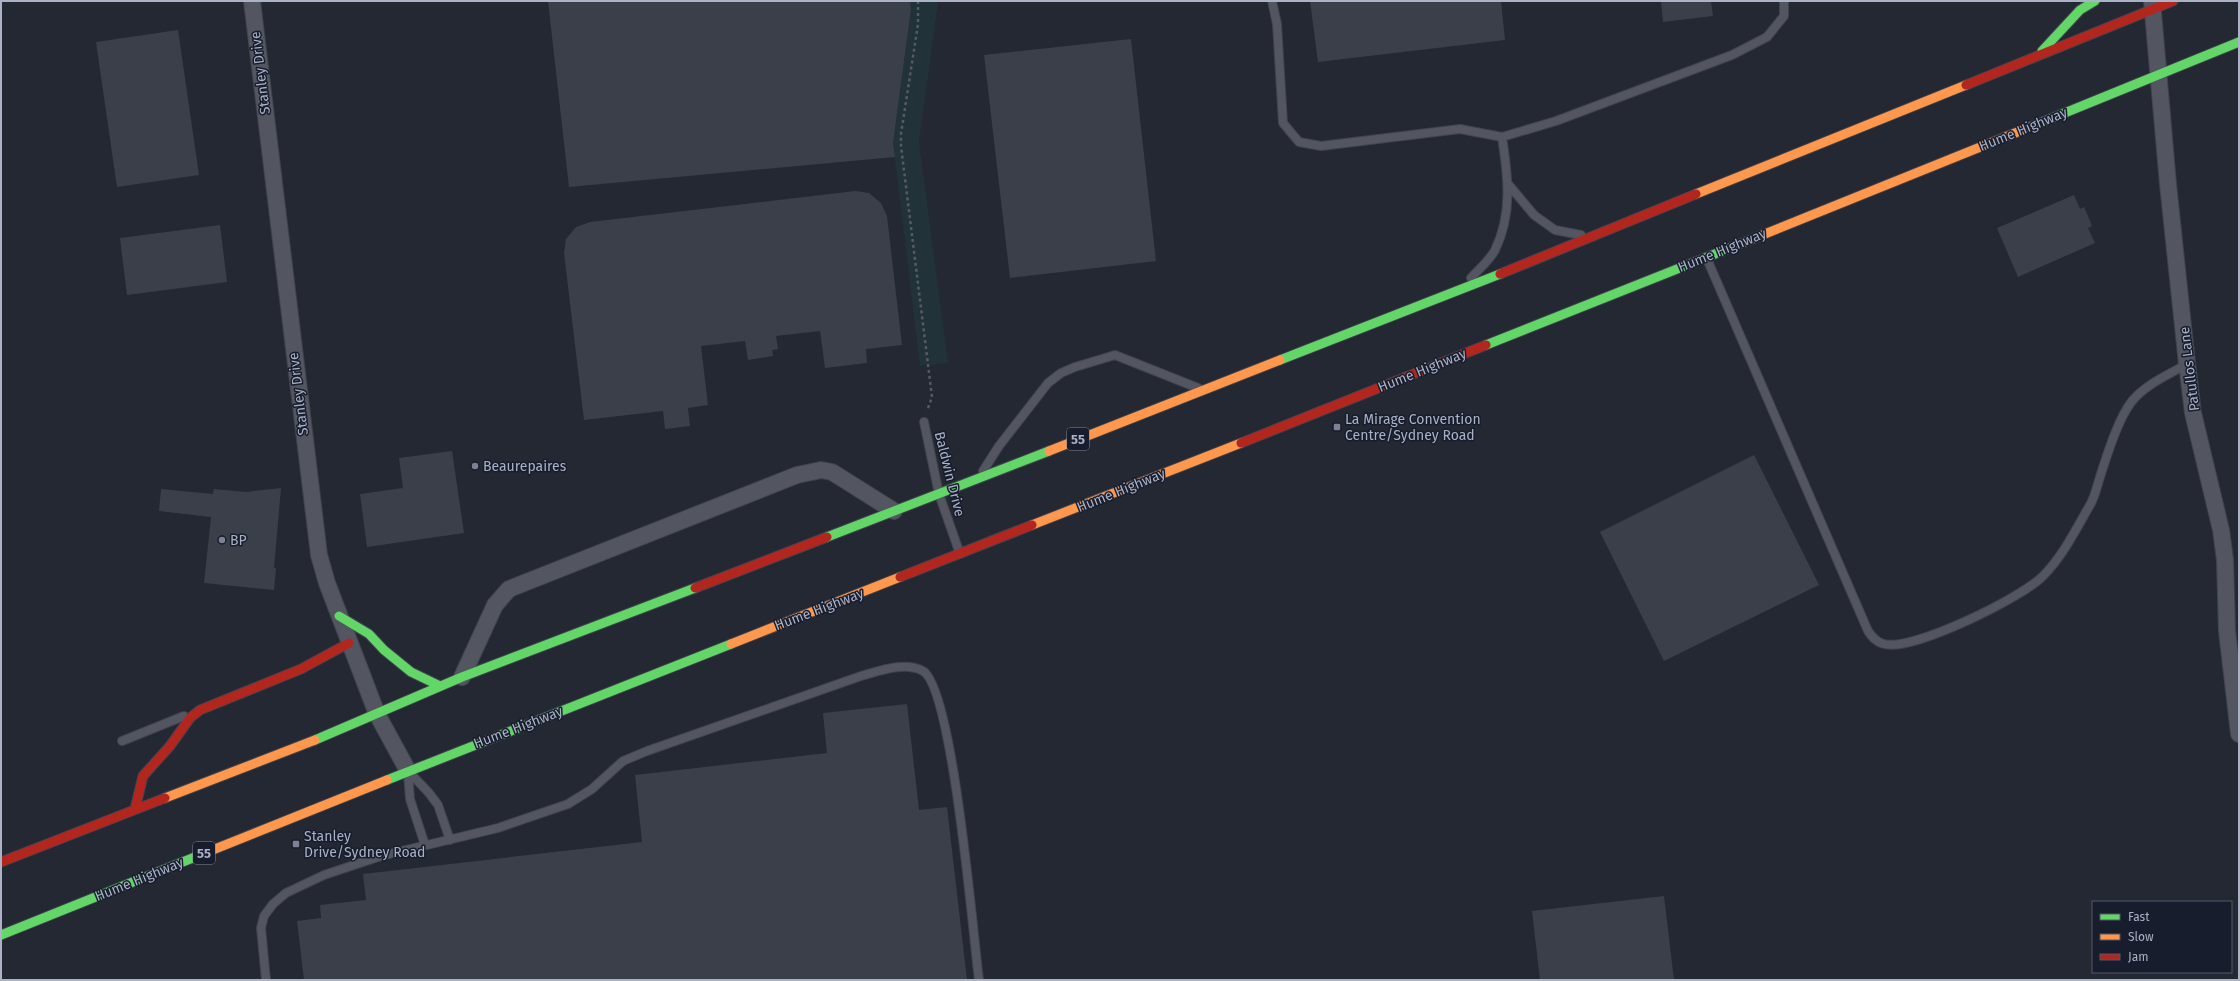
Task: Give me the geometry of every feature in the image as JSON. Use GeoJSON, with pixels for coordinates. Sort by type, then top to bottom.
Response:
{"type":"FeatureCollection","features":[{"type":"Feature","properties":{"kind":"highway"},"geometry":{"type":"LineString","coordinates":[[2039,55],[2080,10],[2095,1]]}},
{"type":"Feature","properties":{"kind":"highway","name":"55"},"geometry":{"type":"LineString","coordinates":[[1,862],[136,808],[338,731],[462,677],[939,494],[1590,238],[2039,55],[2153,5],[2173,1]]}},
{"type":"Feature","properties":{"kind":"highway","name":"Hume Highway"},"geometry":{"type":"LineString","coordinates":[[1,935],[408,771],[960,554],[2239,42]]}},
{"type":"Feature","properties":{"kind":"highway"},"geometry":{"type":"LineString","coordinates":[[339,616],[369,634],[384,650],[411,672],[440,686]]}},
{"type":"Feature","properties":{"kind":"highway"},"geometry":{"type":"LineString","coordinates":[[136,808],[143,776],[170,746],[190,718],[200,710],[301,669],[349,643]]}},
{"type":"Feature","properties":{"kind":"street","name":"Stanley Drive"},"geometry":{"type":"LineString","coordinates":[[252,1],[314,531],[327,583],[376,714],[408,771]]}},
{"type":"Feature","properties":{"kind":"street","name":"Patullos Lane"},"geometry":{"type":"LineString","coordinates":[[2153,5],[2168,184],[2187,364],[2194,413],[2221,530],[2225,560],[2227,631],[2239,734]]}},
{"type":"Feature","properties":{"kind":"street"},"geometry":{"type":"LineString","coordinates":[[462,677],[495,605],[509,589],[797,475],[821,470],[832,472],[894,511]]}},
{"type":"Feature","properties":{"kind":"lane"},"geometry":{"type":"LineString","coordinates":[[1272,1],[1277,24],[1283,123],[1299,142],[1321,146],[1460,129],[1502,137],[1556,121],[1732,55],[1766,37],[1784,16],[1784,1]]}},
{"type":"Feature","properties":{"kind":"lane"},"geometry":{"type":"LineString","coordinates":[[1462,288],[1494,251],[1506,216],[1509,185],[1502,137]]}},
{"type":"Feature","properties":{"kind":"lane"},"geometry":{"type":"LineString","coordinates":[[1509,185],[1534,215],[1555,230],[1590,238]]}},
{"type":"Feature","properties":{"kind":"lane"},"geometry":{"type":"LineString","coordinates":[[1706,256],[1868,631],[1873,638],[1885,644],[1920,640],[1985,612],[2027,589],[2043,576],[2065,547],[2092,502],[2106,458],[2131,402],[2143,390],[2187,364]]}},
{"type":"Feature","properties":{"kind":"lane"},"geometry":{"type":"LineString","coordinates":[[979,478],[999,446],[1048,383],[1061,373],[1075,367],[1115,355],[1203,389]]}},
{"type":"Feature","properties":{"kind":"lane","name":"Baldwin Drive"},"geometry":{"type":"LineString","coordinates":[[924,422],[939,494],[960,554]]}},
{"type":"Feature","properties":{"kind":"lane"},"geometry":{"type":"LineString","coordinates":[[266,980],[261,928],[264,916],[273,904],[286,894],[324,875],[381,856],[498,828],[568,804],[592,789],[624,761],[647,751],[861,676],[894,668],[913,668],[924,672],[931,679],[941,705],[959,812],[979,980]]}},
{"type":"Feature","properties":{"kind":"lane"},"geometry":{"type":"LineString","coordinates":[[122,741],[200,710]]}},
{"type":"Feature","properties":{"kind":"lane"},"geometry":{"type":"LineString","coordinates":[[408,771],[438,805],[450,840]]}},
{"type":"Feature","properties":{"kind":"lane"},"geometry":{"type":"LineString","coordinates":[[408,771],[410,799],[426,845]]}},
{"type":"Feature","properties":{"kind":"path"},"geometry":{"type":"LineString","coordinates":[[918,1],[918,24],[901,134],[932,397],[924,422]]}},
{"type":"Feature","properties":{"kind":"shaded area"},"geometry":{"type":"Polygon","coordinates":[[[910,1],[938,1],[919,142],[948,363],[920,366],[893,143],[911,9],[910,1]]]}},
{"type":"Feature","properties":{"kind":"building"},"geometry":{"type":"Polygon","coordinates":[[[548,1],[910,1],[911,9],[893,143],[895,157],[569,187],[548,1]]]}},
{"type":"Feature","properties":{"kind":"building"},"geometry":{"type":"Polygon","coordinates":[[[1310,1],[1501,1],[1505,40],[1318,62],[1310,1]]]}},
{"type":"Feature","properties":{"kind":"building"},"geometry":{"type":"Polygon","coordinates":[[[1661,1],[1711,1],[1713,16],[1663,22],[1661,1]]]}},
{"type":"Feature","properties":{"kind":"building"},"geometry":{"type":"Polygon","coordinates":[[[178,30],[199,175],[117,187],[96,42],[178,30]]]}},
{"type":"Feature","properties":{"kind":"building"},"geometry":{"type":"Polygon","coordinates":[[[1131,39],[1156,261],[1010,278],[984,55],[1131,39]]]}},
{"type":"Feature","properties":{"kind":"building"},"geometry":{"type":"Polygon","coordinates":[[[855,191],[869,193],[881,203],[887,216],[902,345],[866,349],[867,363],[825,368],[820,331],[776,336],[778,349],[772,350],[773,356],[748,360],[745,341],[701,346],[708,405],[688,408],[690,426],[665,429],[663,411],[584,420],[564,253],[566,239],[576,227],[590,222],[855,191]]]}},
{"type":"Feature","properties":{"kind":"building"},"geometry":{"type":"Polygon","coordinates":[[[2074,195],[2080,209],[2084,207],[2088,216],[2092,226],[2088,228],[2095,243],[2018,277],[1997,228],[2074,195]]]}},
{"type":"Feature","properties":{"kind":"building"},"geometry":{"type":"Polygon","coordinates":[[[220,225],[227,282],[127,295],[120,238],[220,225]]]}},
{"type":"Feature","properties":{"kind":"building"},"geometry":{"type":"Polygon","coordinates":[[[452,451],[464,533],[367,547],[360,494],[403,488],[399,458],[452,451]]]}},
{"type":"Feature","properties":{"kind":"building"},"geometry":{"type":"Polygon","coordinates":[[[1754,455],[1819,585],[1664,661],[1600,532],[1754,455]]]}},
{"type":"Feature","properties":{"kind":"building"},"geometry":{"type":"Polygon","coordinates":[[[281,488],[274,568],[276,568],[274,590],[204,583],[211,517],[159,511],[161,489],[213,494],[214,489],[246,492],[281,488]]]}},
{"type":"Feature","properties":{"kind":"building"},"geometry":{"type":"Polygon","coordinates":[[[907,704],[919,810],[947,807],[967,980],[304,980],[297,921],[321,918],[320,905],[366,900],[363,874],[642,842],[635,775],[827,753],[823,713],[907,704]]]}},
{"type":"Feature","properties":{"kind":"building"},"geometry":{"type":"Polygon","coordinates":[[[1664,896],[1674,980],[1540,980],[1532,911],[1664,896]]]}},
{"type":"Feature","properties":{"kind":"traffic: fast"},"geometry":{"type":"LineString","coordinates":[[2042,51],[2080,10],[2095,1]]}},
{"type":"Feature","properties":{"kind":"traffic: fast"},"geometry":{"type":"LineString","coordinates":[[2040,123],[2239,42]]}},
{"type":"Feature","properties":{"kind":"traffic: fast"},"geometry":{"type":"LineString","coordinates":[[1486,345],[1730,248]]}},
{"type":"Feature","properties":{"kind":"traffic: fast"},"geometry":{"type":"LineString","coordinates":[[1280,360],[1500,274]]}},
{"type":"Feature","properties":{"kind":"traffic: fast"},"geometry":{"type":"LineString","coordinates":[[827,537],[1049,451]]}},
{"type":"Feature","properties":{"kind":"traffic: fast"},"geometry":{"type":"LineString","coordinates":[[315,740],[462,677],[695,588]]}},
{"type":"Feature","properties":{"kind":"traffic: fast"},"geometry":{"type":"LineString","coordinates":[[339,616],[369,634],[384,650],[411,672],[440,686]]}},
{"type":"Feature","properties":{"kind":"traffic: fast"},"geometry":{"type":"LineString","coordinates":[[387,780],[731,644]]}},
{"type":"Feature","properties":{"kind":"traffic: fast"},"geometry":{"type":"LineString","coordinates":[[1,935],[210,851]]}},
{"type":"Feature","properties":{"kind":"traffic: slow"},"geometry":{"type":"LineString","coordinates":[[1696,194],[1966,85]]}},
{"type":"Feature","properties":{"kind":"traffic: slow"},"geometry":{"type":"LineString","coordinates":[[1730,248],[2040,123]]}},
{"type":"Feature","properties":{"kind":"traffic: slow"},"geometry":{"type":"LineString","coordinates":[[1049,451],[1280,360]]}},
{"type":"Feature","properties":{"kind":"traffic: slow"},"geometry":{"type":"LineString","coordinates":[[1032,525],[1241,443]]}},
{"type":"Feature","properties":{"kind":"traffic: slow"},"geometry":{"type":"LineString","coordinates":[[731,644],[900,577]]}},
{"type":"Feature","properties":{"kind":"traffic: slow"},"geometry":{"type":"LineString","coordinates":[[165,798],[315,740]]}},
{"type":"Feature","properties":{"kind":"traffic: slow"},"geometry":{"type":"LineString","coordinates":[[210,851],[387,780]]}},
{"type":"Feature","properties":{"kind":"traffic: jam"},"geometry":{"type":"LineString","coordinates":[[1966,85],[2173,1]]}},
{"type":"Feature","properties":{"kind":"traffic: jam"},"geometry":{"type":"LineString","coordinates":[[1500,274],[1696,194]]}},
{"type":"Feature","properties":{"kind":"traffic: jam"},"geometry":{"type":"LineString","coordinates":[[1241,443],[1486,345]]}},
{"type":"Feature","properties":{"kind":"traffic: jam"},"geometry":{"type":"LineString","coordinates":[[900,577],[1032,525]]}},
{"type":"Feature","properties":{"kind":"traffic: jam"},"geometry":{"type":"LineString","coordinates":[[695,588],[827,537]]}},
{"type":"Feature","properties":{"kind":"traffic: jam"},"geometry":{"type":"LineString","coordinates":[[135,809],[143,776],[170,746],[190,718],[200,710],[301,669],[349,643]]}},
{"type":"Feature","properties":{"kind":"traffic: jam"},"geometry":{"type":"LineString","coordinates":[[1,862],[165,798]]}},
{"type":"Feature","properties":{"kind":"place","name":"La Mirage Convention Centre/Sydney Road"},"geometry":{"type":"Point","coordinates":[1337,427]}},
{"type":"Feature","properties":{"kind":"place","name":"Beaurepaires"},"geometry":{"type":"Point","coordinates":[475,466]}},
{"type":"Feature","properties":{"kind":"place","name":"BP"},"geometry":{"type":"Point","coordinates":[222,540]}},
{"type":"Feature","properties":{"kind":"place","name":"Stanley Drive/Sydney Road"},"geometry":{"type":"Point","coordinates":[296,844]}}]}
